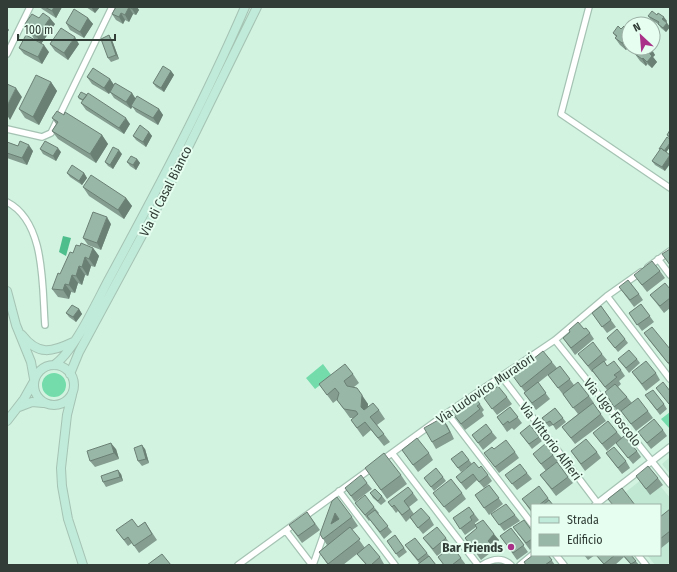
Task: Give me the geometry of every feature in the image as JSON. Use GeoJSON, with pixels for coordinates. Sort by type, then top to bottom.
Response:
{"type":"FeatureCollection","features":[{"type":"Feature","properties":{"kind":"main road","name":"Via di Casal Bianco"},"geometry":{"type":"LineString","coordinates":[[50,366],[64,357],[74,342],[166,172],[221,61],[245,7]]}},
{"type":"Feature","properties":{"kind":"main road","name":"Via di Casal Bianco"},"geometry":{"type":"LineString","coordinates":[[70,374],[79,352],[173,178],[257,7]]}},
{"type":"Feature","properties":{"kind":"main road"},"geometry":{"type":"LineString","coordinates":[[7,291],[16,325],[31,362],[35,394],[43,403]]}},
{"type":"Feature","properties":{"kind":"main road"},"geometry":{"type":"LineString","coordinates":[[16,325],[23,336],[41,350],[56,350],[74,342]]}},
{"type":"Feature","properties":{"kind":"main road"},"geometry":{"type":"LineString","coordinates":[[25,347],[38,363],[65,368],[70,374],[74,384],[67,409],[61,468],[62,494],[70,528],[83,565]]}},
{"type":"Feature","properties":{"kind":"main road"},"geometry":{"type":"LineString","coordinates":[[7,421],[18,407],[40,370],[50,366]]}},
{"type":"Feature","properties":{"kind":"main road"},"geometry":{"type":"LineString","coordinates":[[53,406],[64,403],[72,395]]}},
{"type":"Feature","properties":{"kind":"main road"},"geometry":{"type":"LineString","coordinates":[[18,407],[30,402],[43,403],[53,406],[61,411],[66,427]]}},
{"type":"Feature","properties":{"kind":"street"},"geometry":{"type":"LineString","coordinates":[[7,54],[30,7]]}},
{"type":"Feature","properties":{"kind":"street"},"geometry":{"type":"LineString","coordinates":[[7,129],[42,137],[51,133],[112,7]]}},
{"type":"Feature","properties":{"kind":"street"},"geometry":{"type":"LineString","coordinates":[[589,7],[561,114],[670,188]]}},
{"type":"Feature","properties":{"kind":"street"},"geometry":{"type":"LineString","coordinates":[[7,202],[22,212],[30,224],[34,235],[39,258],[45,325]]}},
{"type":"Feature","properties":{"kind":"street","name":"Via Ludovico Muratori"},"geometry":{"type":"LineString","coordinates":[[238,565],[447,413],[555,340],[607,296],[670,250]]}},
{"type":"Feature","properties":{"kind":"street"},"geometry":{"type":"LineString","coordinates":[[658,259],[670,275]]}},
{"type":"Feature","properties":{"kind":"street"},"geometry":{"type":"LineString","coordinates":[[607,296],[670,379]]}},
{"type":"Feature","properties":{"kind":"street","name":"Via Ugo Foscolo"},"geometry":{"type":"LineString","coordinates":[[555,340],[670,484]]}},
{"type":"Feature","properties":{"kind":"street","name":"Via Vittorio Alfieri"},"geometry":{"type":"LineString","coordinates":[[502,377],[597,504]]}},
{"type":"Feature","properties":{"kind":"street"},"geometry":{"type":"LineString","coordinates":[[447,413],[531,523]]}},
{"type":"Feature","properties":{"kind":"street"},"geometry":{"type":"LineString","coordinates":[[597,504],[670,447]]}},
{"type":"Feature","properties":{"kind":"street"},"geometry":{"type":"LineString","coordinates":[[392,453],[478,565]]}},
{"type":"Feature","properties":{"kind":"street"},"geometry":{"type":"LineString","coordinates":[[334,506],[339,491]]}},
{"type":"Feature","properties":{"kind":"street"},"geometry":{"type":"LineString","coordinates":[[339,491],[395,565]]}},
{"type":"Feature","properties":{"kind":"street"},"geometry":{"type":"LineString","coordinates":[[313,565],[326,528]]}},
{"type":"Feature","properties":{"kind":"street"},"geometry":{"type":"LineString","coordinates":[[286,531],[313,565]]}},
{"type":"Feature","properties":{"kind":"street"},"geometry":{"type":"LineString","coordinates":[[520,565],[531,556]]}},
{"type":"Feature","properties":{"kind":"street"},"geometry":{"type":"LineString","coordinates":[[557,556],[564,565]]}},
{"type":"Feature","properties":{"kind":"street"},"geometry":{"type":"LineString","coordinates":[[639,556],[646,565]]}},
{"type":"Feature","properties":{"kind":"street"},"geometry":{"type":"LineString","coordinates":[[482,565],[498,560],[505,561],[511,565]]}},
{"type":"Feature","properties":{"kind":"shaded area"},"geometry":{"type":"Polygon","coordinates":[[[63,236],[71,238],[66,256],[59,252],[63,236]]]}},
{"type":"Feature","properties":{"kind":"shaded area"},"geometry":{"type":"Polygon","coordinates":[[[323,364],[332,376],[315,389],[306,378],[323,364]]]}},
{"type":"Feature","properties":{"kind":"shaded area"},"geometry":{"type":"Polygon","coordinates":[[[49,373],[59,373],[66,380],[66,390],[59,397],[49,397],[42,390],[42,380],[49,373]]]}},
{"type":"Feature","properties":{"kind":"shaded area"},"geometry":{"type":"Polygon","coordinates":[[[670,412],[670,429],[661,419],[670,412]]]}},
{"type":"Feature","properties":{"kind":"shaded area"},"geometry":{"type":"Polygon","coordinates":[[[670,457],[670,474],[662,464],[670,457]]]}},
{"type":"Feature","properties":{"kind":"shaded area"},"geometry":{"type":"Polygon","coordinates":[[[650,473],[670,498],[670,562],[666,565],[655,565],[648,556],[661,556],[661,504],[610,504],[650,473]]]}},
{"type":"Feature","properties":{"kind":"building"},"geometry":{"type":"Polygon","coordinates":[[[45,7],[54,7],[52,11],[45,7]]]}},
{"type":"Feature","properties":{"kind":"building"},"geometry":{"type":"Polygon","coordinates":[[[116,7],[129,7],[125,15],[121,13],[119,17],[112,14],[116,7]]]}},
{"type":"Feature","properties":{"kind":"building"},"geometry":{"type":"Polygon","coordinates":[[[74,9],[88,18],[80,32],[66,23],[74,9]]]}},
{"type":"Feature","properties":{"kind":"building"},"geometry":{"type":"Polygon","coordinates":[[[652,11],[657,15],[658,13],[664,17],[662,19],[667,23],[663,28],[661,26],[661,16],[648,16],[652,11]]]}},
{"type":"Feature","properties":{"kind":"building"},"geometry":{"type":"Polygon","coordinates":[[[43,13],[50,18],[37,37],[30,32],[32,29],[25,24],[32,14],[39,18],[43,13]]]}},
{"type":"Feature","properties":{"kind":"building"},"geometry":{"type":"Polygon","coordinates":[[[618,26],[621,29],[621,42],[615,38],[617,36],[613,33],[618,26]]]}},
{"type":"Feature","properties":{"kind":"building"},"geometry":{"type":"Polygon","coordinates":[[[61,28],[75,37],[64,53],[50,44],[61,28]]]}},
{"type":"Feature","properties":{"kind":"building"},"geometry":{"type":"Polygon","coordinates":[[[26,35],[44,45],[38,57],[19,48],[26,35]]]}},
{"type":"Feature","properties":{"kind":"building"},"geometry":{"type":"Polygon","coordinates":[[[109,35],[116,55],[108,58],[101,39],[109,35]]]}},
{"type":"Feature","properties":{"kind":"building"},"geometry":{"type":"Polygon","coordinates":[[[638,56],[652,56],[647,62],[643,58],[642,59],[638,56]]]}},
{"type":"Feature","properties":{"kind":"building"},"geometry":{"type":"Polygon","coordinates":[[[163,66],[171,71],[161,88],[153,83],[163,66]]]}},
{"type":"Feature","properties":{"kind":"building"},"geometry":{"type":"Polygon","coordinates":[[[93,68],[110,79],[104,88],[87,77],[93,68]]]}},
{"type":"Feature","properties":{"kind":"building"},"geometry":{"type":"Polygon","coordinates":[[[36,75],[51,82],[33,117],[19,109],[36,75]]]}},
{"type":"Feature","properties":{"kind":"building"},"geometry":{"type":"Polygon","coordinates":[[[115,83],[132,93],[126,102],[110,92],[115,83]]]}},
{"type":"Feature","properties":{"kind":"building"},"geometry":{"type":"Polygon","coordinates":[[[7,84],[16,88],[7,106],[7,84]]]}},
{"type":"Feature","properties":{"kind":"building"},"geometry":{"type":"Polygon","coordinates":[[[81,92],[87,95],[83,100],[78,97],[81,92]]]}},
{"type":"Feature","properties":{"kind":"building"},"geometry":{"type":"Polygon","coordinates":[[[88,93],[126,118],[119,128],[81,103],[88,93]]]}},
{"type":"Feature","properties":{"kind":"building"},"geometry":{"type":"Polygon","coordinates":[[[137,96],[159,109],[153,118],[131,106],[137,96]]]}},
{"type":"Feature","properties":{"kind":"building"},"geometry":{"type":"Polygon","coordinates":[[[57,111],[64,115],[65,112],[102,135],[90,154],[52,131],[58,122],[52,118],[57,111]]]}},
{"type":"Feature","properties":{"kind":"building"},"geometry":{"type":"Polygon","coordinates":[[[140,125],[149,132],[143,142],[133,136],[140,125]]]}},
{"type":"Feature","properties":{"kind":"building"},"geometry":{"type":"Polygon","coordinates":[[[670,130],[670,137],[667,135],[670,130]]]}},
{"type":"Feature","properties":{"kind":"building"},"geometry":{"type":"Polygon","coordinates":[[[667,137],[670,139],[670,143],[664,151],[661,148],[659,149],[667,137]]]}},
{"type":"Feature","properties":{"kind":"building"},"geometry":{"type":"Polygon","coordinates":[[[20,141],[29,145],[22,158],[7,153],[7,142],[18,146],[20,141]]]}},
{"type":"Feature","properties":{"kind":"building"},"geometry":{"type":"Polygon","coordinates":[[[45,141],[58,148],[53,156],[40,149],[45,141]]]}},
{"type":"Feature","properties":{"kind":"building"},"geometry":{"type":"Polygon","coordinates":[[[113,147],[119,150],[110,165],[105,162],[113,147]]]}},
{"type":"Feature","properties":{"kind":"building"},"geometry":{"type":"Polygon","coordinates":[[[661,148],[670,155],[662,167],[652,161],[661,148]]]}},
{"type":"Feature","properties":{"kind":"building"},"geometry":{"type":"Polygon","coordinates":[[[131,156],[137,159],[133,165],[127,162],[131,156]]]}},
{"type":"Feature","properties":{"kind":"building"},"geometry":{"type":"Polygon","coordinates":[[[72,165],[84,173],[79,181],[67,173],[72,165]]]}},
{"type":"Feature","properties":{"kind":"building"},"geometry":{"type":"Polygon","coordinates":[[[91,175],[126,198],[118,210],[83,187],[91,175]]]}},
{"type":"Feature","properties":{"kind":"building"},"geometry":{"type":"Polygon","coordinates":[[[93,212],[107,217],[97,243],[83,238],[93,212]]]}},
{"type":"Feature","properties":{"kind":"building"},"geometry":{"type":"Polygon","coordinates":[[[81,243],[93,248],[89,259],[85,257],[82,267],[79,266],[76,276],[72,275],[69,285],[65,284],[63,290],[52,289],[58,273],[60,274],[70,252],[73,253],[76,245],[80,246],[81,243]]]}},
{"type":"Feature","properties":{"kind":"building"},"geometry":{"type":"Polygon","coordinates":[[[670,249],[670,265],[662,254],[670,249]]]}},
{"type":"Feature","properties":{"kind":"building"},"geometry":{"type":"Polygon","coordinates":[[[652,261],[660,271],[642,285],[634,275],[652,261]]]}},
{"type":"Feature","properties":{"kind":"building"},"geometry":{"type":"Polygon","coordinates":[[[628,280],[639,294],[630,300],[619,287],[628,280]]]}},
{"type":"Feature","properties":{"kind":"building"},"geometry":{"type":"Polygon","coordinates":[[[665,283],[670,289],[670,298],[660,306],[650,295],[665,283]]]}},
{"type":"Feature","properties":{"kind":"building"},"geometry":{"type":"Polygon","coordinates":[[[641,304],[650,316],[637,325],[629,313],[641,304]]]}},
{"type":"Feature","properties":{"kind":"building"},"geometry":{"type":"Polygon","coordinates":[[[72,305],[79,309],[73,317],[66,313],[72,305]]]}},
{"type":"Feature","properties":{"kind":"building"},"geometry":{"type":"Polygon","coordinates":[[[601,306],[611,320],[602,327],[592,313],[601,306]]]}},
{"type":"Feature","properties":{"kind":"building"},"geometry":{"type":"Polygon","coordinates":[[[578,322],[590,333],[571,348],[563,338],[578,322]]]}},
{"type":"Feature","properties":{"kind":"building"},"geometry":{"type":"Polygon","coordinates":[[[652,327],[670,349],[670,362],[668,363],[644,333],[652,327]]]}},
{"type":"Feature","properties":{"kind":"building"},"geometry":{"type":"Polygon","coordinates":[[[617,329],[625,339],[615,348],[607,338],[617,329]]]}},
{"type":"Feature","properties":{"kind":"building"},"geometry":{"type":"Polygon","coordinates":[[[593,342],[602,354],[588,366],[578,354],[593,342]]]}},
{"type":"Feature","properties":{"kind":"building"},"geometry":{"type":"Polygon","coordinates":[[[629,350],[637,359],[626,368],[618,359],[629,350]]]}},
{"type":"Feature","properties":{"kind":"building"},"geometry":{"type":"Polygon","coordinates":[[[543,351],[552,362],[521,387],[513,376],[543,351]]]}},
{"type":"Feature","properties":{"kind":"building"},"geometry":{"type":"Polygon","coordinates":[[[604,361],[607,366],[614,361],[621,370],[614,375],[617,377],[605,387],[592,370],[604,361]]]}},
{"type":"Feature","properties":{"kind":"building"},"geometry":{"type":"Polygon","coordinates":[[[646,361],[656,373],[642,384],[632,372],[646,361]]]}},
{"type":"Feature","properties":{"kind":"building"},"geometry":{"type":"Polygon","coordinates":[[[345,364],[353,374],[344,381],[347,386],[357,388],[362,395],[361,407],[364,410],[373,403],[379,410],[370,417],[384,434],[378,438],[365,422],[357,428],[351,420],[358,414],[356,411],[344,409],[337,400],[339,393],[335,388],[327,395],[319,384],[345,364]]]}},
{"type":"Feature","properties":{"kind":"building"},"geometry":{"type":"Polygon","coordinates":[[[560,366],[570,379],[558,388],[548,375],[560,366]]]}},
{"type":"Feature","properties":{"kind":"building"},"geometry":{"type":"Polygon","coordinates":[[[538,382],[546,393],[532,403],[524,393],[538,382]]]}},
{"type":"Feature","properties":{"kind":"building"},"geometry":{"type":"Polygon","coordinates":[[[578,382],[589,396],[573,408],[563,394],[578,382]]]}},
{"type":"Feature","properties":{"kind":"building"},"geometry":{"type":"Polygon","coordinates":[[[663,382],[670,391],[669,404],[656,388],[663,382]]]}},
{"type":"Feature","properties":{"kind":"building"},"geometry":{"type":"Polygon","coordinates":[[[615,384],[627,397],[614,407],[605,392],[615,384]]]}},
{"type":"Feature","properties":{"kind":"building"},"geometry":{"type":"Polygon","coordinates":[[[498,386],[507,397],[492,409],[484,398],[498,386]]]}},
{"type":"Feature","properties":{"kind":"building"},"geometry":{"type":"Polygon","coordinates":[[[653,390],[664,404],[657,410],[645,395],[653,390]]]}},
{"type":"Feature","properties":{"kind":"building"},"geometry":{"type":"Polygon","coordinates":[[[473,395],[480,404],[477,406],[480,409],[461,424],[451,411],[473,395]]]}},
{"type":"Feature","properties":{"kind":"building"},"geometry":{"type":"Polygon","coordinates":[[[638,398],[648,411],[631,424],[621,411],[638,398]]]}},
{"type":"Feature","properties":{"kind":"building"},"geometry":{"type":"Polygon","coordinates":[[[593,403],[601,414],[571,438],[562,427],[593,403]]]}},
{"type":"Feature","properties":{"kind":"building"},"geometry":{"type":"Polygon","coordinates":[[[510,407],[518,417],[503,425],[497,417],[510,407]]]}},
{"type":"Feature","properties":{"kind":"building"},"geometry":{"type":"Polygon","coordinates":[[[555,408],[563,418],[553,425],[550,421],[546,423],[542,418],[555,408]]]}},
{"type":"Feature","properties":{"kind":"building"},"geometry":{"type":"Polygon","coordinates":[[[442,418],[450,432],[432,442],[424,428],[442,418]]]}},
{"type":"Feature","properties":{"kind":"building"},"geometry":{"type":"Polygon","coordinates":[[[654,419],[663,430],[647,443],[638,432],[654,419]]]}},
{"type":"Feature","properties":{"kind":"building"},"geometry":{"type":"Polygon","coordinates":[[[608,421],[617,432],[602,444],[593,433],[608,421]]]}},
{"type":"Feature","properties":{"kind":"building"},"geometry":{"type":"Polygon","coordinates":[[[486,424],[492,432],[478,443],[472,435],[486,424]]]}},
{"type":"Feature","properties":{"kind":"building"},"geometry":{"type":"Polygon","coordinates":[[[530,425],[539,437],[529,444],[520,433],[530,425]]]}},
{"type":"Feature","properties":{"kind":"building"},"geometry":{"type":"Polygon","coordinates":[[[624,436],[637,451],[628,458],[616,443],[624,436]]]}},
{"type":"Feature","properties":{"kind":"building"},"geometry":{"type":"Polygon","coordinates":[[[417,438],[429,453],[413,465],[402,450],[417,438]]]}},
{"type":"Feature","properties":{"kind":"building"},"geometry":{"type":"Polygon","coordinates":[[[586,439],[597,452],[581,464],[571,451],[586,439]]]}},
{"type":"Feature","properties":{"kind":"building"},"geometry":{"type":"Polygon","coordinates":[[[506,440],[515,452],[495,467],[484,453],[492,447],[494,449],[506,440]]]}},
{"type":"Feature","properties":{"kind":"building"},"geometry":{"type":"Polygon","coordinates":[[[111,443],[114,453],[90,461],[87,451],[111,443]]]}},
{"type":"Feature","properties":{"kind":"building"},"geometry":{"type":"Polygon","coordinates":[[[545,444],[553,455],[541,464],[533,454],[545,444]]]}},
{"type":"Feature","properties":{"kind":"building"},"geometry":{"type":"Polygon","coordinates":[[[142,445],[146,459],[138,461],[134,448],[142,445]]]}},
{"type":"Feature","properties":{"kind":"building"},"geometry":{"type":"Polygon","coordinates":[[[614,447],[626,461],[618,468],[606,453],[614,447]]]}},
{"type":"Feature","properties":{"kind":"building"},"geometry":{"type":"Polygon","coordinates":[[[462,451],[469,460],[458,468],[451,459],[462,451]]]}},
{"type":"Feature","properties":{"kind":"building"},"geometry":{"type":"Polygon","coordinates":[[[384,453],[401,475],[381,490],[365,468],[384,453]]]}},
{"type":"Feature","properties":{"kind":"building"},"geometry":{"type":"Polygon","coordinates":[[[474,462],[479,468],[481,466],[488,475],[479,482],[473,474],[461,483],[456,477],[474,462]]]}},
{"type":"Feature","properties":{"kind":"building"},"geometry":{"type":"Polygon","coordinates":[[[557,462],[568,477],[552,489],[540,475],[557,462]]]}},
{"type":"Feature","properties":{"kind":"building"},"geometry":{"type":"Polygon","coordinates":[[[520,464],[527,473],[512,484],[505,475],[520,464]]]}},
{"type":"Feature","properties":{"kind":"building"},"geometry":{"type":"Polygon","coordinates":[[[648,466],[658,478],[646,489],[636,476],[648,466]]]}},
{"type":"Feature","properties":{"kind":"building"},"geometry":{"type":"Polygon","coordinates":[[[436,468],[443,477],[431,487],[424,478],[436,468]]]}},
{"type":"Feature","properties":{"kind":"building"},"geometry":{"type":"Polygon","coordinates":[[[118,470],[120,477],[103,482],[101,476],[118,470]]]}},
{"type":"Feature","properties":{"kind":"building"},"geometry":{"type":"Polygon","coordinates":[[[361,475],[367,483],[351,496],[345,488],[361,475]]]}},
{"type":"Feature","properties":{"kind":"building"},"geometry":{"type":"Polygon","coordinates":[[[451,479],[462,493],[444,507],[433,493],[451,479]]]}},
{"type":"Feature","properties":{"kind":"building"},"geometry":{"type":"Polygon","coordinates":[[[489,485],[499,498],[484,508],[475,495],[489,485]]]}},
{"type":"Feature","properties":{"kind":"building"},"geometry":{"type":"Polygon","coordinates":[[[539,486],[548,498],[540,504],[531,504],[531,510],[522,499],[539,486]]]}},
{"type":"Feature","properties":{"kind":"building"},"geometry":{"type":"Polygon","coordinates":[[[408,487],[413,493],[404,501],[410,509],[402,515],[394,505],[392,507],[388,502],[408,487]]]}},
{"type":"Feature","properties":{"kind":"building"},"geometry":{"type":"Polygon","coordinates":[[[622,488],[634,504],[612,504],[608,499],[622,488]]]}},
{"type":"Feature","properties":{"kind":"building"},"geometry":{"type":"Polygon","coordinates":[[[375,489],[382,496],[378,501],[370,493],[375,489]]]}},
{"type":"Feature","properties":{"kind":"building"},"geometry":{"type":"Polygon","coordinates":[[[365,495],[374,507],[365,515],[355,503],[365,495]]]}},
{"type":"Feature","properties":{"kind":"building"},"geometry":{"type":"Polygon","coordinates":[[[337,497],[352,517],[323,539],[320,534],[332,501],[337,497]],[[335,513],[331,524],[339,519],[335,513]]]}},
{"type":"Feature","properties":{"kind":"building"},"geometry":{"type":"Polygon","coordinates":[[[549,500],[552,504],[544,504],[549,500]]]}},
{"type":"Feature","properties":{"kind":"building"},"geometry":{"type":"Polygon","coordinates":[[[506,504],[515,515],[499,525],[491,514],[506,504]]]}},
{"type":"Feature","properties":{"kind":"building"},"geometry":{"type":"Polygon","coordinates":[[[469,507],[474,514],[470,517],[472,520],[460,529],[453,518],[469,507]]]}},
{"type":"Feature","properties":{"kind":"building"},"geometry":{"type":"Polygon","coordinates":[[[421,508],[430,518],[418,528],[410,517],[421,508]]]}},
{"type":"Feature","properties":{"kind":"building"},"geometry":{"type":"Polygon","coordinates":[[[670,509],[670,531],[661,538],[661,516],[670,509]]]}},
{"type":"Feature","properties":{"kind":"building"},"geometry":{"type":"Polygon","coordinates":[[[375,510],[388,526],[380,532],[367,516],[375,510]]]}},
{"type":"Feature","properties":{"kind":"building"},"geometry":{"type":"Polygon","coordinates":[[[307,512],[315,524],[298,536],[289,525],[307,512]]]}},
{"type":"Feature","properties":{"kind":"building"},"geometry":{"type":"Polygon","coordinates":[[[132,519],[138,527],[145,522],[152,534],[134,546],[128,537],[124,540],[116,530],[132,519]]]}},
{"type":"Feature","properties":{"kind":"building"},"geometry":{"type":"Polygon","coordinates":[[[483,520],[494,534],[488,541],[490,543],[477,553],[465,538],[477,528],[475,525],[483,520]]]}},
{"type":"Feature","properties":{"kind":"building"},"geometry":{"type":"Polygon","coordinates":[[[524,520],[531,530],[531,540],[526,543],[513,527],[524,520]]]}},
{"type":"Feature","properties":{"kind":"building"},"geometry":{"type":"Polygon","coordinates":[[[350,527],[360,539],[328,564],[319,552],[350,527]]]}},
{"type":"Feature","properties":{"kind":"building"},"geometry":{"type":"Polygon","coordinates":[[[437,527],[446,538],[433,549],[423,538],[437,527]]]}},
{"type":"Feature","properties":{"kind":"building"},"geometry":{"type":"Polygon","coordinates":[[[511,528],[524,545],[513,553],[500,536],[511,528]]]}},
{"type":"Feature","properties":{"kind":"building"},"geometry":{"type":"Polygon","coordinates":[[[395,535],[404,548],[396,554],[387,541],[395,535]]]}},
{"type":"Feature","properties":{"kind":"building"},"geometry":{"type":"Polygon","coordinates":[[[415,538],[427,553],[418,560],[405,545],[415,538]]]}},
{"type":"Feature","properties":{"kind":"building"},"geometry":{"type":"Polygon","coordinates":[[[369,544],[380,557],[371,565],[367,565],[357,554],[369,544]]]}},
{"type":"Feature","properties":{"kind":"building"},"geometry":{"type":"Polygon","coordinates":[[[452,546],[461,558],[452,565],[444,565],[438,557],[452,546]]]}},
{"type":"Feature","properties":{"kind":"building"},"geometry":{"type":"Polygon","coordinates":[[[162,554],[171,565],[147,565],[162,554]]]}},
{"type":"Feature","properties":{"kind":"building"},"geometry":{"type":"Polygon","coordinates":[[[429,556],[436,565],[417,565],[429,556]]]}},
{"type":"Feature","properties":{"kind":"building"},"geometry":{"type":"Polygon","coordinates":[[[532,556],[549,556],[552,560],[545,565],[526,565],[524,562],[532,556]]]}},
{"type":"Feature","properties":{"kind":"building"},"geometry":{"type":"Polygon","coordinates":[[[597,556],[614,556],[604,564],[597,556]]]}},
{"type":"Feature","properties":{"kind":"building"},"geometry":{"type":"Polygon","coordinates":[[[624,556],[632,556],[636,561],[631,564],[624,556]]]}},
{"type":"Feature","properties":{"kind":"place","name":"Bar Friends"},"geometry":{"type":"Point","coordinates":[511,547]}}]}
